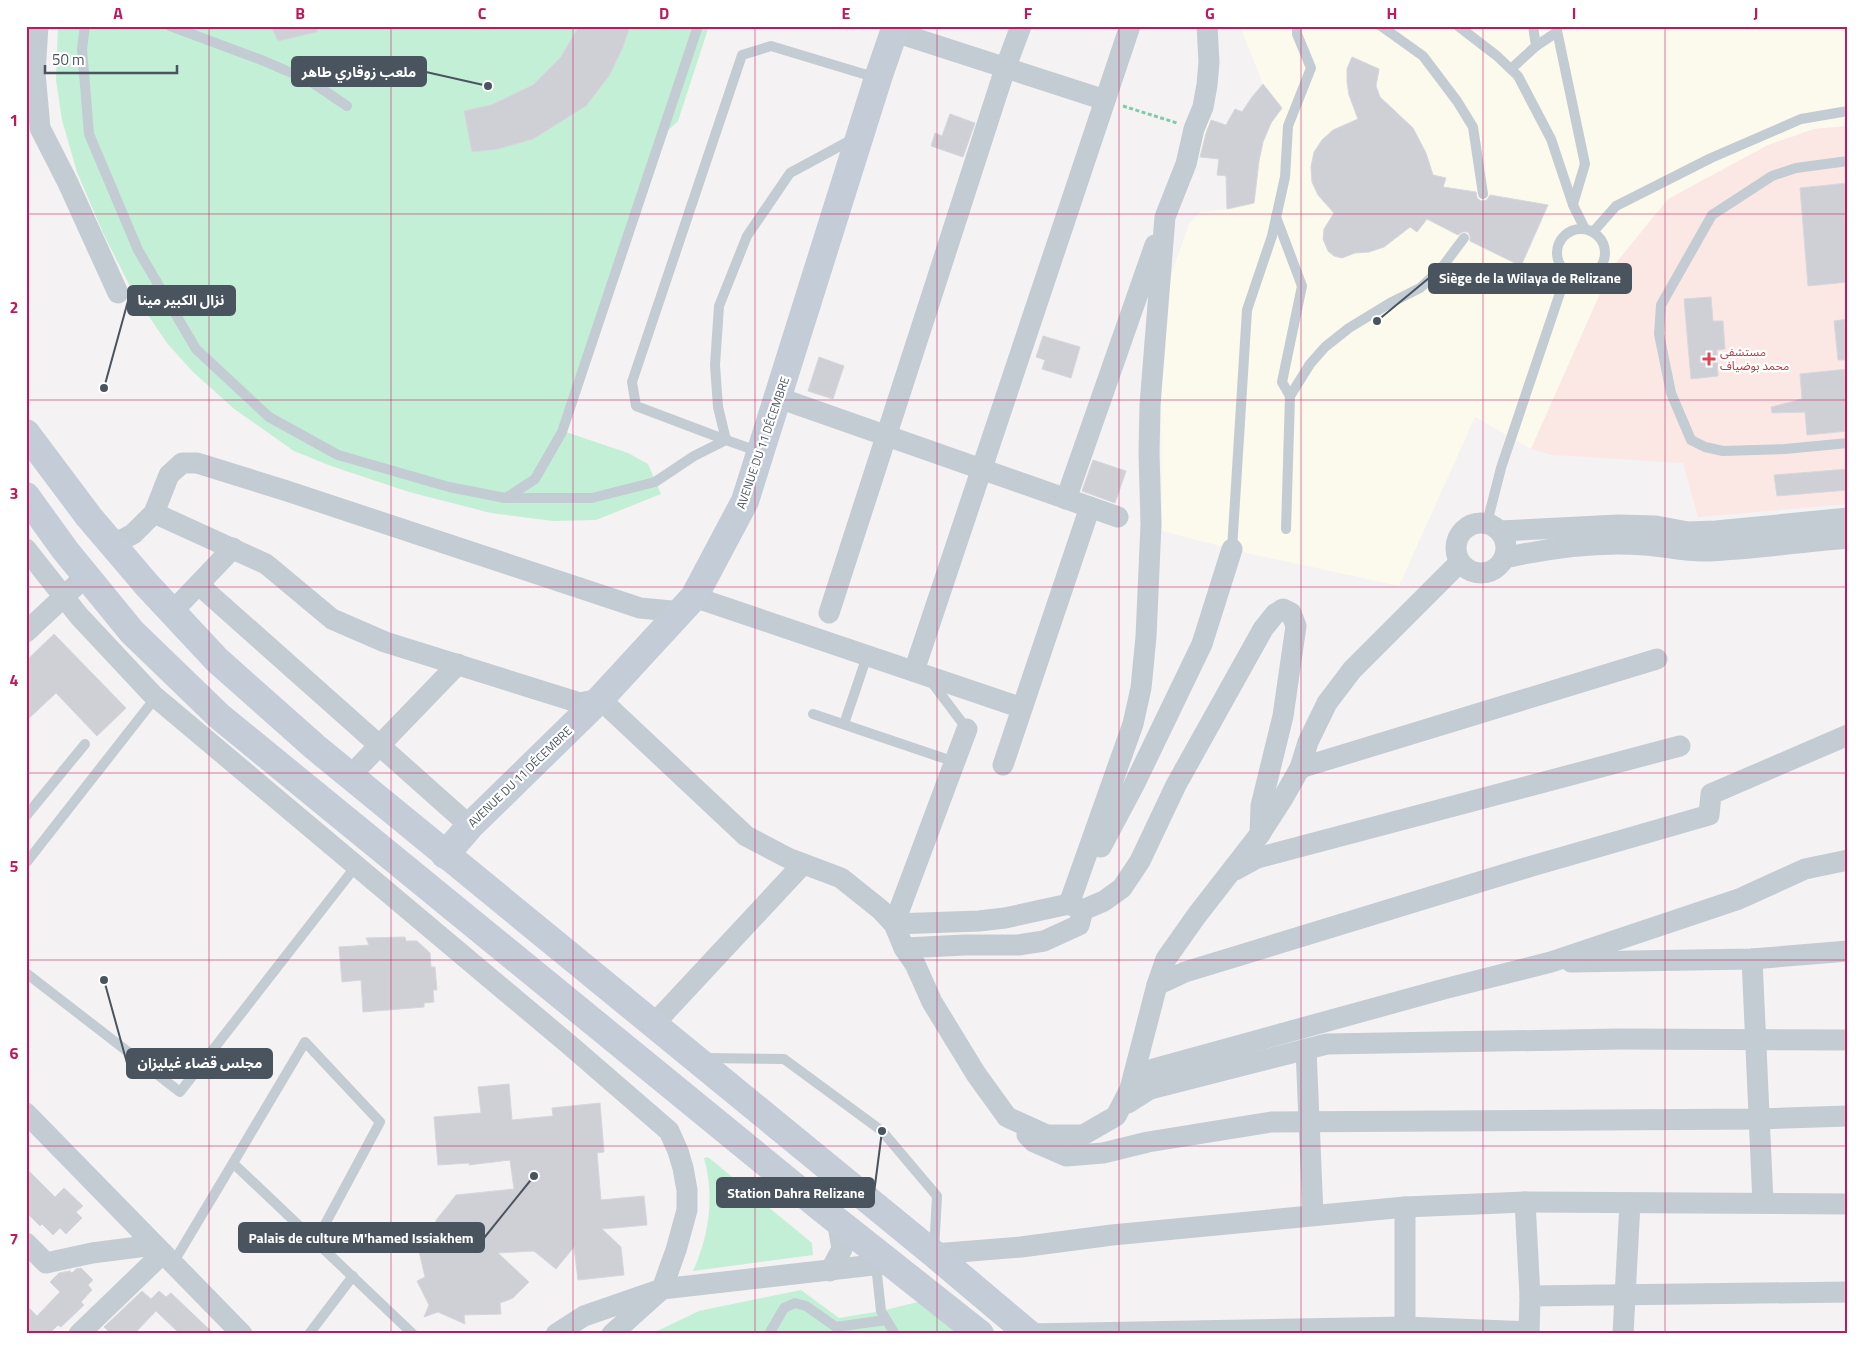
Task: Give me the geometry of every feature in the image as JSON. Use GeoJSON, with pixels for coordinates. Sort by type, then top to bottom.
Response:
{"type":"FeatureCollection","features":[{"type":"Feature","properties":{"kind":"main road","name":"AVENUE DU 11 DÉCEMBRE"},"geometry":{"type":"LineString","coordinates":[[445,855],[470,826],[600,699],[688,604],[745,501],[779,398],[878,78],[896,29]]}},
{"type":"Feature","properties":{"kind":"main road"},"geometry":{"type":"LineString","coordinates":[[26,433],[112,545],[217,660],[315,748],[934,1254],[1028,1334]]}},
{"type":"Feature","properties":{"kind":"main road"},"geometry":{"type":"LineString","coordinates":[[26,496],[65,550],[132,632],[219,716],[821,1208],[884,1264],[980,1334]]}},
{"type":"Feature","properties":{"kind":"street"},"geometry":{"type":"LineString","coordinates":[[38,26],[33,130],[68,183],[118,293]]}},
{"type":"Feature","properties":{"kind":"street"},"geometry":{"type":"LineString","coordinates":[[829,613],[888,436],[1005,69],[1021,26]]}},
{"type":"Feature","properties":{"kind":"street"},"geometry":{"type":"LineString","coordinates":[[920,673],[982,469],[1130,26]]}},
{"type":"Feature","properties":{"kind":"street"},"geometry":{"type":"LineString","coordinates":[[1066,499],[1165,217],[1186,164],[1207,85],[1209,62],[1207,26]]}},
{"type":"Feature","properties":{"kind":"street"},"geometry":{"type":"LineString","coordinates":[[896,29],[1005,69],[1105,100]]}},
{"type":"Feature","properties":{"kind":"street"},"geometry":{"type":"LineString","coordinates":[[904,948],[1018,945],[1044,942],[1079,925],[1076,907],[1132,724],[1141,688],[1146,637],[1151,524],[1150,405],[1165,217]]}},
{"type":"Feature","properties":{"kind":"street"},"geometry":{"type":"LineString","coordinates":[[779,398],[1118,517]]}},
{"type":"Feature","properties":{"kind":"street"},"geometry":{"type":"LineString","coordinates":[[112,545],[133,534],[154,513],[169,475],[182,463],[197,463],[640,608],[688,604],[867,656],[1022,708]]}},
{"type":"Feature","properties":{"kind":"street"},"geometry":{"type":"LineString","coordinates":[[1003,765],[1090,507]]}},
{"type":"Feature","properties":{"kind":"street"},"geometry":{"type":"LineString","coordinates":[[154,513],[266,564],[332,619],[385,642],[580,703],[600,699],[746,836],[788,858],[841,878],[881,910],[894,924],[904,948],[915,964],[932,1002],[976,1074],[1007,1118],[1034,1142],[1066,1156],[1103,1154],[1148,1142],[1271,1122],[1759,1119],[1848,1116]]}},
{"type":"Feature","properties":{"kind":"street"},"geometry":{"type":"LineString","coordinates":[[1494,527],[1506,544],[1504,558],[1499,566],[1483,573],[1467,569],[1460,562],[1456,548],[1460,533],[1472,524],[1494,527],[1656,526],[1688,532],[1848,518]]}},
{"type":"Feature","properties":{"kind":"street"},"geometry":{"type":"LineString","coordinates":[[1504,558],[1542,550],[1607,544],[1644,545],[1680,551],[1708,551],[1848,538]]}},
{"type":"Feature","properties":{"kind":"street"},"geometry":{"type":"LineString","coordinates":[[172,612],[233,548]]}},
{"type":"Feature","properties":{"kind":"street"},"geometry":{"type":"LineString","coordinates":[[26,549],[79,616],[156,697],[668,1131],[678,1151],[687,1190],[687,1210],[676,1250],[662,1290],[612,1334]]}},
{"type":"Feature","properties":{"kind":"street"},"geometry":{"type":"LineString","coordinates":[[1076,907],[1202,644],[1232,549]]}},
{"type":"Feature","properties":{"kind":"street"},"geometry":{"type":"LineString","coordinates":[[1007,1118],[1048,1135],[1083,1134],[1116,1116],[1130,1090],[1157,985],[1166,958],[1260,834],[1300,768],[1308,742],[1327,702],[1352,670],[1460,562]]}},
{"type":"Feature","properties":{"kind":"street"},"geometry":{"type":"LineString","coordinates":[[26,632],[86,576]]}},
{"type":"Feature","properties":{"kind":"street"},"geometry":{"type":"LineString","coordinates":[[199,585],[470,826]]}},
{"type":"Feature","properties":{"kind":"street"},"geometry":{"type":"LineString","coordinates":[[894,924],[979,921],[1076,907],[1104,901],[1122,888],[1140,861],[1176,785],[1263,629],[1283,609],[1291,613],[1296,626],[1282,716],[1261,806],[1260,834]]}},
{"type":"Feature","properties":{"kind":"street"},"geometry":{"type":"LineString","coordinates":[[1300,768],[1657,659]]}},
{"type":"Feature","properties":{"kind":"street"},"geometry":{"type":"LineString","coordinates":[[350,776],[458,664]]}},
{"type":"Feature","properties":{"kind":"street"},"geometry":{"type":"LineString","coordinates":[[894,924],[967,729]]}},
{"type":"Feature","properties":{"kind":"street"},"geometry":{"type":"LineString","coordinates":[[1157,985],[1185,972],[1523,869],[1709,815],[1712,794],[1848,735]]}},
{"type":"Feature","properties":{"kind":"street"},"geometry":{"type":"LineString","coordinates":[[1230,872],[1257,858],[1680,746]]}},
{"type":"Feature","properties":{"kind":"street"},"geometry":{"type":"LineString","coordinates":[[1130,1090],[1153,1069],[1444,989],[1551,962],[1739,899],[1805,869],[1848,860]]}},
{"type":"Feature","properties":{"kind":"street"},"geometry":{"type":"LineString","coordinates":[[653,1025],[803,864]]}},
{"type":"Feature","properties":{"kind":"street"},"geometry":{"type":"LineString","coordinates":[[1551,962],[1752,959],[1848,951]]}},
{"type":"Feature","properties":{"kind":"street"},"geometry":{"type":"LineString","coordinates":[[1752,959],[1763,1203]]}},
{"type":"Feature","properties":{"kind":"street"},"geometry":{"type":"LineString","coordinates":[[1120,1109],[1150,1089],[1327,1044],[1620,1040],[1848,1040]]}},
{"type":"Feature","properties":{"kind":"street"},"geometry":{"type":"LineString","coordinates":[[1306,1049],[1314,1215]]}},
{"type":"Feature","properties":{"kind":"street"},"geometry":{"type":"LineString","coordinates":[[26,1113],[242,1334]]}},
{"type":"Feature","properties":{"kind":"street"},"geometry":{"type":"LineString","coordinates":[[934,1254],[1021,1247],[1112,1235],[1404,1207],[1525,1202],[1848,1204]]}},
{"type":"Feature","properties":{"kind":"street"},"geometry":{"type":"LineString","coordinates":[[1028,1334],[1405,1331],[1529,1333],[1530,1296],[1525,1202]]}},
{"type":"Feature","properties":{"kind":"street"},"geometry":{"type":"LineString","coordinates":[[1623,1334],[1630,1203]]}},
{"type":"Feature","properties":{"kind":"street"},"geometry":{"type":"LineString","coordinates":[[1404,1207],[1405,1331]]}},
{"type":"Feature","properties":{"kind":"street"},"geometry":{"type":"LineString","coordinates":[[821,1208],[838,1225],[842,1250],[830,1271]]}},
{"type":"Feature","properties":{"kind":"street"},"geometry":{"type":"LineString","coordinates":[[26,1243],[46,1263],[92,1253],[163,1254]]}},
{"type":"Feature","properties":{"kind":"street"},"geometry":{"type":"LineString","coordinates":[[82,1333],[163,1254]]}},
{"type":"Feature","properties":{"kind":"street"},"geometry":{"type":"LineString","coordinates":[[556,1334],[584,1316],[662,1290],[884,1264]]}},
{"type":"Feature","properties":{"kind":"street"},"geometry":{"type":"LineString","coordinates":[[1530,1296],[1848,1292]]}},
{"type":"Feature","properties":{"kind":"lane"},"geometry":{"type":"LineString","coordinates":[[85,26],[82,49],[89,134],[138,250],[196,349],[268,417],[338,455],[448,487],[505,498],[592,498],[656,482],[694,456],[726,440]]}},
{"type":"Feature","properties":{"kind":"lane"},"geometry":{"type":"LineString","coordinates":[[170,26],[264,61],[302,78],[347,106]]}},
{"type":"Feature","properties":{"kind":"lane"},"geometry":{"type":"LineString","coordinates":[[505,498],[535,479],[562,432],[698,26]]}},
{"type":"Feature","properties":{"kind":"lane"},"geometry":{"type":"LineString","coordinates":[[1232,549],[1247,310],[1272,236],[1285,177],[1288,126],[1311,68],[1296,34],[1297,26]]}},
{"type":"Feature","properties":{"kind":"lane"},"geometry":{"type":"LineString","coordinates":[[1381,26],[1423,56],[1473,127],[1483,194]]}},
{"type":"Feature","properties":{"kind":"lane"},"geometry":{"type":"LineString","coordinates":[[1458,26],[1518,76],[1552,139],[1573,205],[1589,231],[1599,237],[1604,251],[1600,266],[1596,271],[1582,276],[1566,272],[1561,266],[1557,251],[1563,236],[1570,232],[1589,231],[1616,206],[1711,158],[1801,119],[1848,111]]}},
{"type":"Feature","properties":{"kind":"lane"},"geometry":{"type":"LineString","coordinates":[[1533,26],[1536,46]]}},
{"type":"Feature","properties":{"kind":"lane"},"geometry":{"type":"LineString","coordinates":[[1511,69],[1556,29],[1584,164],[1573,205]]}},
{"type":"Feature","properties":{"kind":"lane"},"geometry":{"type":"LineString","coordinates":[[761,453],[636,406],[632,382],[742,55],[770,46],[878,78]]}},
{"type":"Feature","properties":{"kind":"lane"},"geometry":{"type":"LineString","coordinates":[[726,440],[718,407],[715,365],[719,306],[746,236],[790,173],[860,135]]}},
{"type":"Feature","properties":{"kind":"lane"},"geometry":{"type":"LineString","coordinates":[[1848,161],[1796,168],[1772,176],[1712,216],[1661,305],[1659,334],[1671,393],[1692,440],[1705,447],[1723,451],[1785,449],[1848,442]]}},
{"type":"Feature","properties":{"kind":"lane"},"geometry":{"type":"LineString","coordinates":[[1276,216],[1302,286],[1282,382],[1290,396]]}},
{"type":"Feature","properties":{"kind":"lane"},"geometry":{"type":"LineString","coordinates":[[1286,529],[1290,396],[1310,364],[1325,347],[1356,323],[1420,288],[1440,270],[1464,238]]}},
{"type":"Feature","properties":{"kind":"lane"},"geometry":{"type":"LineString","coordinates":[[1494,527],[1501,468],[1566,272]]}},
{"type":"Feature","properties":{"kind":"lane"},"geometry":{"type":"LineString","coordinates":[[844,724],[867,656]]}},
{"type":"Feature","properties":{"kind":"lane"},"geometry":{"type":"LineString","coordinates":[[920,673],[967,729]]}},
{"type":"Feature","properties":{"kind":"lane"},"geometry":{"type":"LineString","coordinates":[[26,863],[156,697]]}},
{"type":"Feature","properties":{"kind":"lane"},"geometry":{"type":"LineString","coordinates":[[813,714],[955,762]]}},
{"type":"Feature","properties":{"kind":"lane"},"geometry":{"type":"LineString","coordinates":[[26,816],[85,744]]}},
{"type":"Feature","properties":{"kind":"lane"},"geometry":{"type":"LineString","coordinates":[[26,973],[180,1092],[356,866]]}},
{"type":"Feature","properties":{"kind":"lane"},"geometry":{"type":"LineString","coordinates":[[163,1254],[233,1163],[305,1042],[380,1122],[316,1241]]}},
{"type":"Feature","properties":{"kind":"lane"},"geometry":{"type":"LineString","coordinates":[[693,1058],[784,1059],[882,1131],[937,1196],[934,1254]]}},
{"type":"Feature","properties":{"kind":"lane"},"geometry":{"type":"LineString","coordinates":[[233,1163],[413,1334]]}},
{"type":"Feature","properties":{"kind":"lane"},"geometry":{"type":"LineString","coordinates":[[884,1264],[881,1311],[895,1334]]}},
{"type":"Feature","properties":{"kind":"lane"},"geometry":{"type":"LineString","coordinates":[[309,1334],[353,1276]]}},
{"type":"Feature","properties":{"kind":"lane"},"geometry":{"type":"LineString","coordinates":[[769,1334],[784,1308],[795,1303],[806,1306],[836,1327],[886,1320]]}},
{"type":"Feature","properties":{"kind":"path"},"geometry":{"type":"LineString","coordinates":[[1105,100],[1194,129]]}},
{"type":"Feature","properties":{"kind":"shaded area"},"geometry":{"type":"Polygon","coordinates":[[[1240,26],[1848,26],[1848,126],[1814,129],[1611,269],[1531,449],[1475,417],[1399,586],[1251,554],[1162,531],[1161,367],[1171,275],[1189,224],[1200,212],[1227,209],[1226,177],[1217,175],[1219,159],[1190,155],[1199,117],[1226,124],[1235,109],[1242,112],[1263,84],[1240,26]]]}},
{"type":"Feature","properties":{"kind":"shaded area","name":"مستشفى محمد بوضياف"},"geometry":{"type":"Polygon","coordinates":[[[1848,126],[1848,504],[1698,517],[1683,463],[1552,455],[1531,449],[1611,269],[1668,199],[1768,145],[1814,129],[1848,126]]]}},
{"type":"Feature","properties":{"kind":"green space"},"geometry":{"type":"Polygon","coordinates":[[[58,26],[709,26],[678,121],[659,139],[560,430],[628,453],[648,464],[661,494],[596,520],[553,521],[491,513],[409,492],[331,466],[294,451],[233,408],[192,371],[167,343],[135,296],[103,233],[77,172],[62,120],[56,80],[58,26]]]}},
{"type":"Feature","properties":{"kind":"green space"},"geometry":{"type":"Polygon","coordinates":[[[708,1157],[812,1243],[813,1255],[693,1271],[699,1258],[709,1216],[709,1187],[704,1158],[708,1157]]]}},
{"type":"Feature","properties":{"kind":"green space"},"geometry":{"type":"Polygon","coordinates":[[[801,1290],[839,1318],[918,1302],[970,1334],[651,1334],[699,1311],[801,1290]]]}},
{"type":"Feature","properties":{"kind":"building"},"geometry":{"type":"Polygon","coordinates":[[[271,26],[317,26],[317,32],[278,41],[271,26]]]}},
{"type":"Feature","properties":{"kind":"building"},"geometry":{"type":"Polygon","coordinates":[[[579,26],[630,26],[623,47],[609,76],[586,106],[533,139],[498,149],[472,152],[464,111],[491,105],[533,85],[561,57],[579,26]]]}},
{"type":"Feature","properties":{"kind":"building"},"geometry":{"type":"Polygon","coordinates":[[[1352,57],[1379,69],[1376,86],[1380,97],[1413,128],[1426,153],[1433,175],[1446,178],[1443,187],[1476,192],[1477,198],[1481,201],[1487,200],[1490,195],[1548,205],[1521,266],[1470,241],[1468,232],[1462,232],[1458,235],[1427,219],[1417,232],[1410,227],[1384,247],[1369,252],[1355,253],[1342,258],[1334,256],[1328,251],[1323,239],[1324,229],[1334,213],[1318,195],[1312,182],[1311,167],[1314,152],[1322,140],[1333,130],[1358,119],[1349,95],[1347,82],[1347,69],[1352,57]]]}},
{"type":"Feature","properties":{"kind":"building"},"geometry":{"type":"Polygon","coordinates":[[[1263,84],[1282,108],[1271,123],[1263,142],[1254,203],[1227,209],[1226,176],[1217,175],[1219,159],[1200,157],[1206,133],[1211,120],[1226,125],[1235,109],[1242,112],[1263,84]]]}},
{"type":"Feature","properties":{"kind":"building"},"geometry":{"type":"Polygon","coordinates":[[[950,114],[975,123],[963,157],[931,146],[935,133],[942,136],[950,114]]]}},
{"type":"Feature","properties":{"kind":"building"},"geometry":{"type":"Polygon","coordinates":[[[1848,183],[1848,282],[1808,286],[1800,188],[1848,183]]]}},
{"type":"Feature","properties":{"kind":"building"},"geometry":{"type":"Polygon","coordinates":[[[1711,297],[1713,321],[1723,321],[1725,349],[1717,350],[1718,376],[1691,379],[1684,299],[1711,297]]]}},
{"type":"Feature","properties":{"kind":"building"},"geometry":{"type":"Polygon","coordinates":[[[1848,319],[1848,360],[1838,360],[1834,321],[1848,319]]]}},
{"type":"Feature","properties":{"kind":"building"},"geometry":{"type":"Polygon","coordinates":[[[1043,336],[1080,347],[1071,378],[1042,369],[1045,360],[1036,357],[1043,336]]]}},
{"type":"Feature","properties":{"kind":"building"},"geometry":{"type":"Polygon","coordinates":[[[819,357],[844,366],[833,399],[808,391],[819,357]]]}},
{"type":"Feature","properties":{"kind":"building"},"geometry":{"type":"Polygon","coordinates":[[[1848,369],[1848,431],[1807,435],[1805,412],[1772,413],[1771,407],[1802,399],[1800,374],[1848,369]]]}},
{"type":"Feature","properties":{"kind":"building"},"geometry":{"type":"Polygon","coordinates":[[[1093,460],[1126,471],[1115,503],[1082,491],[1093,460]]]}},
{"type":"Feature","properties":{"kind":"building"},"geometry":{"type":"Polygon","coordinates":[[[1848,469],[1848,490],[1777,496],[1774,475],[1848,469]]]}},
{"type":"Feature","properties":{"kind":"building"},"geometry":{"type":"Polygon","coordinates":[[[54,634],[126,708],[97,736],[56,693],[26,721],[26,661],[54,634]]]}},
{"type":"Feature","properties":{"kind":"building"},"geometry":{"type":"Polygon","coordinates":[[[405,937],[406,941],[417,941],[430,953],[431,967],[435,967],[437,990],[433,990],[434,1002],[424,1003],[424,1007],[363,1012],[361,980],[342,982],[339,947],[369,945],[366,938],[405,937]]]}},
{"type":"Feature","properties":{"kind":"building"},"geometry":{"type":"Polygon","coordinates":[[[509,1084],[512,1120],[553,1116],[552,1108],[600,1103],[604,1152],[597,1153],[601,1200],[644,1196],[647,1225],[602,1229],[621,1247],[624,1275],[578,1280],[574,1247],[556,1269],[534,1251],[498,1253],[529,1282],[513,1298],[500,1303],[501,1314],[464,1315],[465,1324],[438,1312],[424,1317],[429,1305],[417,1281],[425,1277],[417,1243],[427,1240],[437,1219],[456,1195],[514,1189],[510,1160],[469,1165],[470,1163],[438,1165],[434,1117],[481,1113],[478,1087],[509,1084]]]}},
{"type":"Feature","properties":{"kind":"building"},"geometry":{"type":"Polygon","coordinates":[[[26,1168],[55,1197],[64,1188],[83,1206],[76,1212],[82,1218],[66,1234],[60,1228],[53,1235],[42,1224],[40,1226],[26,1212],[26,1168]]]}},
{"type":"Feature","properties":{"kind":"building"},"geometry":{"type":"Polygon","coordinates":[[[81,1268],[93,1280],[88,1285],[92,1290],[81,1302],[84,1305],[61,1327],[58,1325],[49,1334],[26,1334],[26,1305],[37,1316],[60,1292],[50,1282],[59,1273],[70,1271],[72,1273],[76,1269],[81,1268]]]}},
{"type":"Feature","properties":{"kind":"building"},"geometry":{"type":"Polygon","coordinates":[[[142,1291],[151,1299],[159,1291],[166,1297],[171,1293],[214,1334],[180,1334],[156,1311],[134,1334],[111,1334],[104,1327],[142,1291]]]}},
{"type":"Feature","properties":{"kind":"place","name":"ملعب زوقاري طاهر"},"geometry":{"type":"Point","coordinates":[488,86]}},
{"type":"Feature","properties":{"kind":"place","name":"Siège de la Wilaya de Relizane"},"geometry":{"type":"Point","coordinates":[1377,321]}},
{"type":"Feature","properties":{"kind":"place","name":"مستشفى محمد بوضياف"},"geometry":{"type":"Point","coordinates":[1709,359]}},
{"type":"Feature","properties":{"kind":"place","name":"نزال الكبير مينا"},"geometry":{"type":"Point","coordinates":[104,388]}},
{"type":"Feature","properties":{"kind":"place","name":"مجلس قضاء غيليزان"},"geometry":{"type":"Point","coordinates":[104,980]}},
{"type":"Feature","properties":{"kind":"place","name":"Station Dahra Relizane"},"geometry":{"type":"Point","coordinates":[882,1131]}},
{"type":"Feature","properties":{"kind":"place","name":"Palais de culture M'hamed Issiakhem"},"geometry":{"type":"Point","coordinates":[534,1176]}}]}
